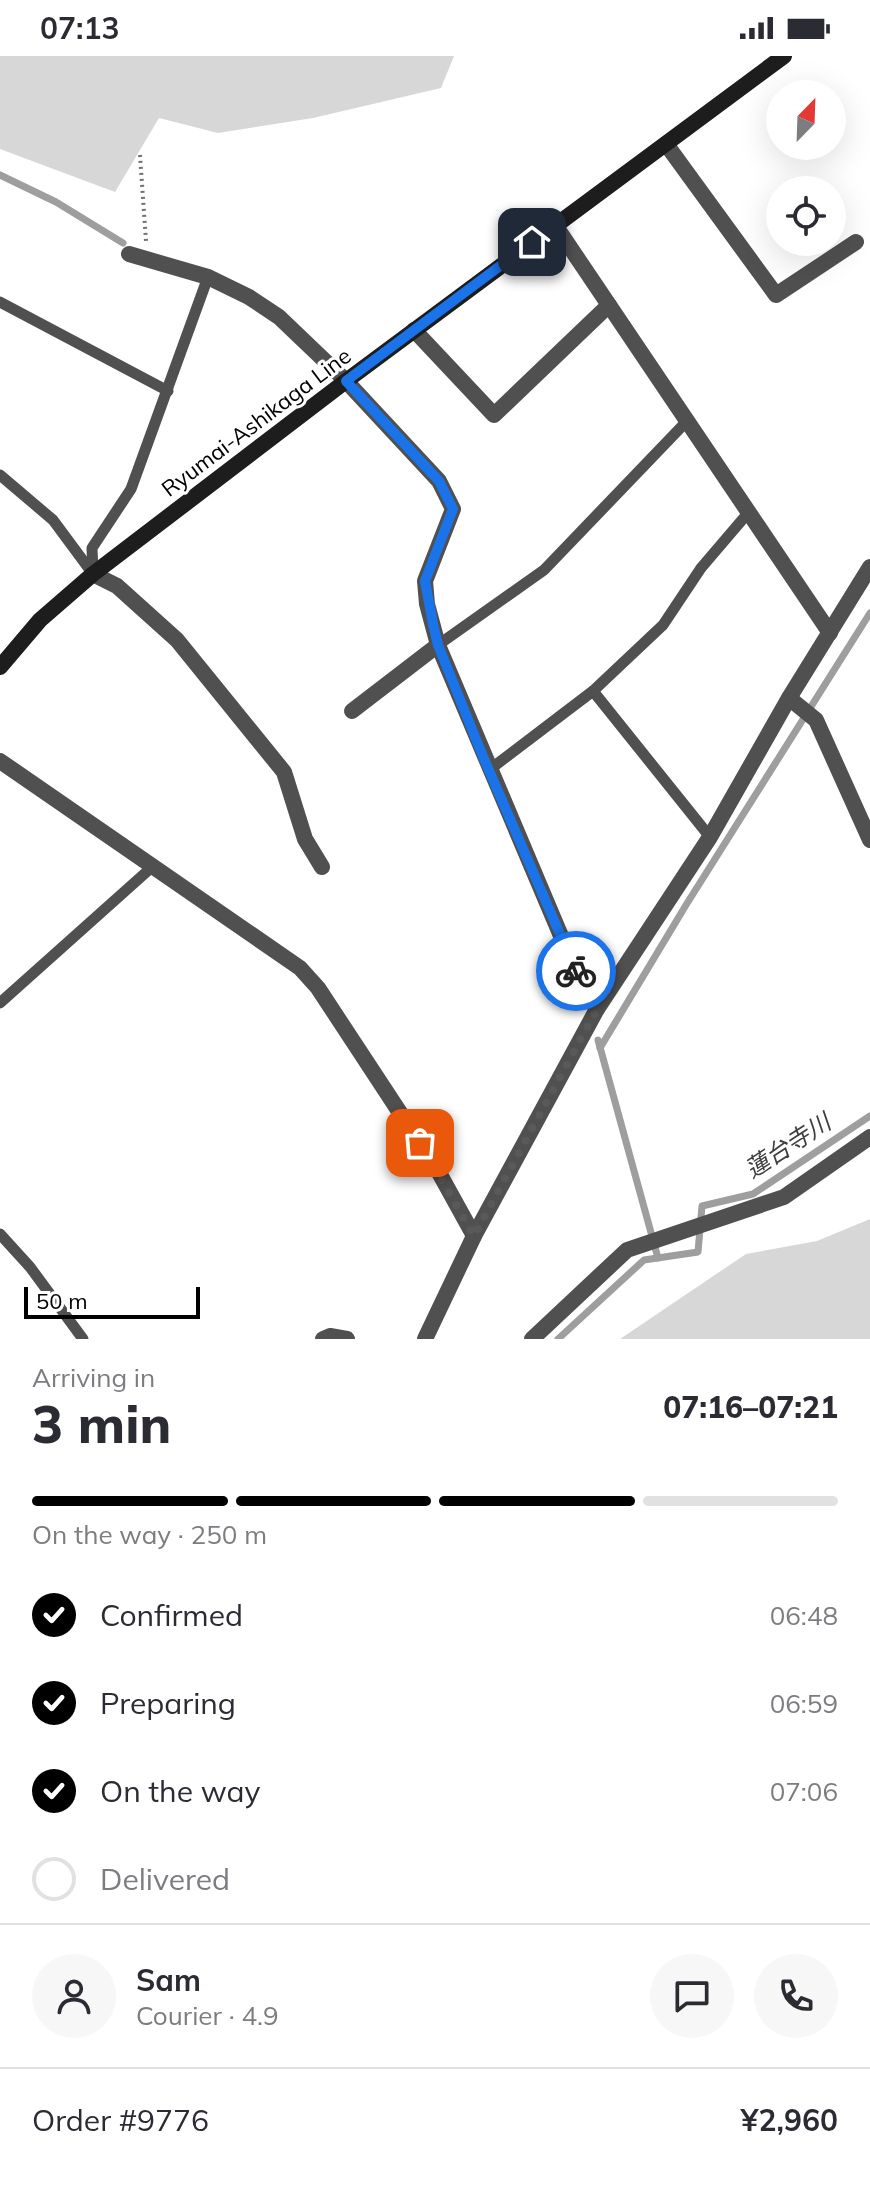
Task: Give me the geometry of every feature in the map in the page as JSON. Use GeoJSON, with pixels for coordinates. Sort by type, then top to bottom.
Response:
{"type":"FeatureCollection","features":[{"type":"Feature","properties":{"kind":"main road","name":"Ryumai-Ashikaga Line"},"geometry":{"type":"LineString","coordinates":[[0,667],[40,620],[93,574],[414,330],[784,56]]}},
{"type":"Feature","properties":{"kind":"street"},"geometry":{"type":"LineString","coordinates":[[666,144],[776,295],[856,242]]}},
{"type":"Feature","properties":{"kind":"street"},"geometry":{"type":"LineString","coordinates":[[555,225],[830,633]]}},
{"type":"Feature","properties":{"kind":"street"},"geometry":{"type":"LineString","coordinates":[[138,256],[208,277],[249,297],[279,317],[346,381],[439,481],[453,509],[425,581],[427,604],[438,645],[583,988],[597,1009]]}},
{"type":"Feature","properties":{"kind":"street"},"geometry":{"type":"LineString","coordinates":[[414,330],[494,415],[609,305]]}},
{"type":"Feature","properties":{"kind":"street"},"geometry":{"type":"LineString","coordinates":[[425,1339],[474,1236],[597,1009],[710,837],[789,698],[870,567]]}},
{"type":"Feature","properties":{"kind":"street"},"geometry":{"type":"LineString","coordinates":[[93,574],[117,586],[177,640],[284,772],[305,839],[322,867]]}},
{"type":"Feature","properties":{"kind":"street"},"geometry":{"type":"LineString","coordinates":[[352,711],[438,645]]}},
{"type":"Feature","properties":{"kind":"street"},"geometry":{"type":"LineString","coordinates":[[789,698],[816,720],[870,840]]}},
{"type":"Feature","properties":{"kind":"street"},"geometry":{"type":"LineString","coordinates":[[0,761],[300,968],[318,988],[437,1169],[474,1236]]}},
{"type":"Feature","properties":{"kind":"street"},"geometry":{"type":"LineString","coordinates":[[532,1339],[627,1250],[784,1197],[870,1137]]}},
{"type":"Feature","properties":{"kind":"street"},"geometry":{"type":"LineString","coordinates":[[323,1339],[330,1336],[347,1339]]}},
{"type":"Feature","properties":{"kind":"lane"},"geometry":{"type":"LineString","coordinates":[[93,574],[92,548],[131,489],[208,277]]}},
{"type":"Feature","properties":{"kind":"lane"},"geometry":{"type":"LineString","coordinates":[[0,302],[168,391]]}},
{"type":"Feature","properties":{"kind":"lane"},"geometry":{"type":"LineString","coordinates":[[438,645],[544,570],[687,421]]}},
{"type":"Feature","properties":{"kind":"lane"},"geometry":{"type":"LineString","coordinates":[[0,475],[53,520],[93,574]]}},
{"type":"Feature","properties":{"kind":"lane"},"geometry":{"type":"LineString","coordinates":[[489,770],[593,691],[663,625],[701,568],[748,513]]}},
{"type":"Feature","properties":{"kind":"lane"},"geometry":{"type":"LineString","coordinates":[[593,691],[710,837]]}},
{"type":"Feature","properties":{"kind":"lane"},"geometry":{"type":"LineString","coordinates":[[0,1003],[152,867]]}},
{"type":"Feature","properties":{"kind":"lane"},"geometry":{"type":"LineString","coordinates":[[0,1234],[30,1267],[83,1339]]}},
{"type":"Feature","properties":{"kind":"path"},"geometry":{"type":"LineString","coordinates":[[138,256],[140,155]]}},
{"type":"Feature","properties":{"kind":"shaded area"},"geometry":{"type":"Polygon","coordinates":[[[0,56],[454,56],[441,88],[313,118],[218,133],[159,118],[115,192],[0,149],[0,56]]]}},
{"type":"Feature","properties":{"kind":"shaded area"},"geometry":{"type":"Polygon","coordinates":[[[870,1219],[870,1339],[620,1339],[746,1254],[817,1241],[870,1219]]]}},
{"type":"Feature","properties":{"kind":"waterway"},"geometry":{"type":"LineString","coordinates":[[0,175],[56,202],[123,243]]}},
{"type":"Feature","properties":{"kind":"waterway"},"geometry":{"type":"LineString","coordinates":[[600,1048],[870,613]]}},
{"type":"Feature","properties":{"kind":"waterway"},"geometry":{"type":"LineString","coordinates":[[598,1040],[658,1258]]}},
{"type":"Feature","properties":{"kind":"waterway","name":"蓮台寺川"},"geometry":{"type":"LineString","coordinates":[[558,1339],[644,1260],[698,1252],[702,1206],[753,1194],[870,1116]]}},
{"type":"Feature","properties":{"kind":"way so far"},"geometry":{"type":"LineString","coordinates":[[420,1143],[474,1236],[597,1009],[576,971]]}},
{"type":"Feature","properties":{"kind":"route"},"geometry":{"type":"LineString","coordinates":[[532,242],[346,381],[439,481],[453,509],[425,581],[427,604],[438,645],[484,759],[576,971]]}}]}
